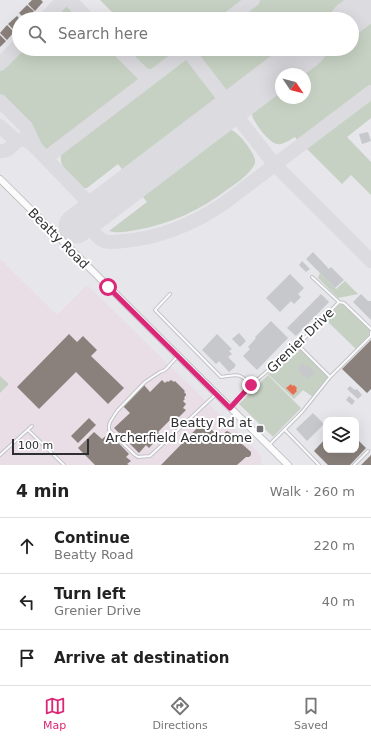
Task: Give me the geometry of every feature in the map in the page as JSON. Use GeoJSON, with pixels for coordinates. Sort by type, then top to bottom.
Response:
{"type":"FeatureCollection","features":[{"type":"Feature","properties":{"kind":"main road","name":"Beatty Road"},"geometry":{"type":"LineString","coordinates":[[0,180],[288,465]]}},
{"type":"Feature","properties":{"kind":"lane"},"geometry":{"type":"LineString","coordinates":[[312,277],[339,302]]}},
{"type":"Feature","properties":{"kind":"lane"},"geometry":{"type":"LineString","coordinates":[[170,294],[155,310],[221,377],[237,375],[243,377],[251,385]]}},
{"type":"Feature","properties":{"kind":"lane","name":"Grenier Drive"},"geometry":{"type":"LineString","coordinates":[[230,408],[251,385],[298,345],[339,302],[344,303],[371,329]]}},
{"type":"Feature","properties":{"kind":"lane"},"geometry":{"type":"LineString","coordinates":[[269,446],[302,412],[330,377],[370,336],[371,332]]}},
{"type":"Feature","properties":{"kind":"lane"},"geometry":{"type":"LineString","coordinates":[[298,345],[330,377]]}},
{"type":"Feature","properties":{"kind":"lane"},"geometry":{"type":"LineString","coordinates":[[178,356],[164,370],[145,382],[117,411],[108,426],[109,430],[138,457],[150,456],[216,394]]}},
{"type":"Feature","properties":{"kind":"lane"},"geometry":{"type":"LineString","coordinates":[[0,454],[32,426]]}},
{"type":"Feature","properties":{"kind":"lane"},"geometry":{"type":"LineString","coordinates":[[28,430],[64,465]]}},
{"type":"Feature","properties":{"kind":"lane"},"geometry":{"type":"LineString","coordinates":[[285,430],[319,465]]}},
{"type":"Feature","properties":{"kind":"lane"},"geometry":{"type":"LineString","coordinates":[[354,465],[368,451]]}},
{"type":"Feature","properties":{"kind":"shaded area"},"geometry":{"type":"Polygon","coordinates":[[[0,259],[57,315],[87,285],[258,452],[262,465],[0,465],[0,393],[9,384],[0,376],[0,259]]]}},
{"type":"Feature","properties":{"kind":"green space"},"geometry":{"type":"Polygon","coordinates":[[[100,0],[247,0],[231,12],[112,12],[100,0]]]}},
{"type":"Feature","properties":{"kind":"green space"},"geometry":{"type":"Polygon","coordinates":[[[259,0],[353,0],[337,12],[243,12],[259,0]]]}},
{"type":"Feature","properties":{"kind":"green space"},"geometry":{"type":"Polygon","coordinates":[[[63,5],[69,5],[76,12],[56,12],[63,5]]]}},
{"type":"Feature","properties":{"kind":"green space"},"geometry":{"type":"Polygon","coordinates":[[[371,17],[371,86],[303,138],[297,140],[295,137],[282,144],[274,143],[262,132],[253,119],[253,107],[275,90],[275,104],[311,104],[311,68],[305,68],[321,56],[359,56],[359,26],[371,17]]]}},
{"type":"Feature","properties":{"kind":"green space"},"geometry":{"type":"Polygon","coordinates":[[[13,56],[120,56],[136,73],[138,80],[49,151],[39,144],[30,127],[0,97],[0,69],[13,56]]]}},
{"type":"Feature","properties":{"kind":"green space"},"geometry":{"type":"Polygon","coordinates":[[[130,56],[174,56],[153,72],[147,71],[130,56]]]}},
{"type":"Feature","properties":{"kind":"green space"},"geometry":{"type":"Polygon","coordinates":[[[280,56],[229,94],[223,89],[198,57],[280,56]]]}},
{"type":"Feature","properties":{"kind":"green space"},"geometry":{"type":"Polygon","coordinates":[[[183,58],[186,58],[191,62],[215,94],[218,103],[125,173],[118,164],[87,188],[84,188],[64,168],[62,164],[61,156],[68,145],[183,58]]]}},
{"type":"Feature","properties":{"kind":"green space"},"geometry":{"type":"Polygon","coordinates":[[[371,98],[371,118],[347,137],[371,162],[371,195],[351,175],[342,184],[307,149],[308,146],[371,98]]]}},
{"type":"Feature","properties":{"kind":"green space"},"geometry":{"type":"Polygon","coordinates":[[[229,129],[245,142],[254,156],[255,164],[242,179],[218,197],[196,210],[173,220],[136,230],[119,232],[109,231],[147,202],[140,193],[222,131],[229,129]]]}},
{"type":"Feature","properties":{"kind":"green space"},"geometry":{"type":"Polygon","coordinates":[[[320,273],[336,289],[345,281],[358,294],[338,298],[318,278],[320,273]]]}},
{"type":"Feature","properties":{"kind":"green space"},"geometry":{"type":"Polygon","coordinates":[[[340,304],[344,305],[370,330],[369,335],[356,349],[325,319],[340,304]]]}},
{"type":"Feature","properties":{"kind":"green space"},"geometry":{"type":"Polygon","coordinates":[[[298,347],[328,377],[313,397],[303,390],[294,399],[268,374],[298,347]]]}},
{"type":"Feature","properties":{"kind":"green space"},"geometry":{"type":"Polygon","coordinates":[[[268,375],[301,408],[273,437],[239,404],[268,375]]]}},
{"type":"Feature","properties":{"kind":"green space"},"geometry":{"type":"Polygon","coordinates":[[[0,376],[9,384],[0,393],[0,376]]]}},
{"type":"Feature","properties":{"kind":"building: Shops"},"geometry":{"type":"Polygon","coordinates":[[[291,384],[297,388],[297,391],[293,395],[286,388],[291,384]]]}},
{"type":"Feature","properties":{"kind":"building: Industry"},"geometry":{"type":"Polygon","coordinates":[[[32,0],[41,0],[43,2],[35,11],[28,4],[32,0]]]}},
{"type":"Feature","properties":{"kind":"building: Industry"},"geometry":{"type":"Polygon","coordinates":[[[27,5],[34,11],[33,12],[20,12],[27,5]]]}},
{"type":"Feature","properties":{"kind":"building: Industry"},"geometry":{"type":"Polygon","coordinates":[[[12,20],[12,28],[8,24],[12,20]]]}},
{"type":"Feature","properties":{"kind":"building: Industry"},"geometry":{"type":"Polygon","coordinates":[[[7,25],[12,30],[12,34],[7,40],[0,33],[7,25]]]}},
{"type":"Feature","properties":{"kind":"building: Industry"},"geometry":{"type":"Polygon","coordinates":[[[0,35],[6,41],[0,47],[0,35]]]}},
{"type":"Feature","properties":{"kind":"building: Industry"},"geometry":{"type":"Polygon","coordinates":[[[69,334],[77,342],[83,336],[97,350],[91,356],[124,388],[108,404],[76,372],[39,409],[17,387],[69,334]]]}},
{"type":"Feature","properties":{"kind":"building: Industry"},"geometry":{"type":"Polygon","coordinates":[[[371,340],[371,389],[367,393],[342,369],[371,340]]]}},
{"type":"Feature","properties":{"kind":"building: Industry"},"geometry":{"type":"Polygon","coordinates":[[[162,380],[165,383],[171,380],[174,382],[175,381],[185,391],[184,392],[186,395],[183,401],[186,404],[183,408],[186,410],[173,423],[170,420],[158,432],[161,435],[149,448],[146,445],[139,453],[114,428],[130,413],[123,406],[144,385],[150,392],[162,380]]]}},
{"type":"Feature","properties":{"kind":"building: Industry"},"geometry":{"type":"Polygon","coordinates":[[[89,418],[96,425],[78,443],[71,436],[89,418]]]}},
{"type":"Feature","properties":{"kind":"building: Industry"},"geometry":{"type":"Polygon","coordinates":[[[204,421],[219,437],[227,431],[234,435],[251,452],[251,455],[246,457],[237,465],[161,465],[204,421]]]}},
{"type":"Feature","properties":{"kind":"building: Industry"},"geometry":{"type":"Polygon","coordinates":[[[94,432],[102,439],[106,436],[110,440],[113,437],[129,454],[126,457],[131,461],[127,464],[129,465],[95,465],[78,448],[94,432]]]}},
{"type":"Feature","properties":{"kind":"building: Industry"},"geometry":{"type":"Polygon","coordinates":[[[323,441],[323,453],[359,453],[359,441],[366,448],[350,465],[328,465],[314,451],[323,441]]]}},
{"type":"Feature","properties":{"kind":"building: Industry"},"geometry":{"type":"Polygon","coordinates":[[[371,455],[371,465],[361,465],[371,455]]]}},
{"type":"Feature","properties":{"kind":"building: Other"},"geometry":{"type":"Polygon","coordinates":[[[368,132],[371,141],[362,144],[359,134],[368,132]]]}},
{"type":"Feature","properties":{"kind":"building: Other"},"geometry":{"type":"Polygon","coordinates":[[[313,252],[329,269],[331,267],[344,280],[335,288],[306,259],[313,252]]]}},
{"type":"Feature","properties":{"kind":"building: Other"},"geometry":{"type":"Polygon","coordinates":[[[302,261],[310,269],[306,272],[299,265],[302,261]]]}},
{"type":"Feature","properties":{"kind":"building: Other"},"geometry":{"type":"Polygon","coordinates":[[[290,274],[304,288],[298,294],[301,297],[294,304],[291,301],[280,312],[266,298],[290,274]]]}},
{"type":"Feature","properties":{"kind":"building: Other"},"geometry":{"type":"Polygon","coordinates":[[[321,294],[329,302],[296,336],[287,328],[321,294]]]}},
{"type":"Feature","properties":{"kind":"building: Other"},"geometry":{"type":"Polygon","coordinates":[[[361,294],[368,301],[371,301],[371,320],[353,302],[361,294]]]}},
{"type":"Feature","properties":{"kind":"building: Other"},"geometry":{"type":"Polygon","coordinates":[[[271,321],[288,338],[257,370],[243,356],[250,349],[248,347],[256,338],[255,337],[271,321]]]}},
{"type":"Feature","properties":{"kind":"building: Other"},"geometry":{"type":"Polygon","coordinates":[[[239,333],[246,341],[240,347],[232,339],[239,333]]]}},
{"type":"Feature","properties":{"kind":"building: Other"},"geometry":{"type":"Polygon","coordinates":[[[217,334],[232,349],[229,351],[232,354],[228,357],[236,365],[229,372],[219,361],[216,364],[202,350],[217,334]]]}},
{"type":"Feature","properties":{"kind":"building: Other"},"geometry":{"type":"Polygon","coordinates":[[[302,363],[306,367],[308,365],[315,372],[308,379],[305,376],[303,378],[301,375],[302,374],[297,368],[302,363]]]}},
{"type":"Feature","properties":{"kind":"building: Other"},"geometry":{"type":"Polygon","coordinates":[[[350,386],[355,390],[357,389],[362,395],[358,399],[347,389],[350,386]]]}},
{"type":"Feature","properties":{"kind":"building: Other"},"geometry":{"type":"Polygon","coordinates":[[[349,396],[355,401],[352,405],[346,400],[349,396]]]}},
{"type":"Feature","properties":{"kind":"building: Other"},"geometry":{"type":"Polygon","coordinates":[[[313,413],[323,423],[323,425],[307,441],[296,429],[313,413]]]}},
{"type":"Feature","properties":{"kind":"taxiway"},"geometry":{"type":"LineString","coordinates":[[52,12],[63,0]]}},
{"type":"Feature","properties":{"kind":"taxiway"},"geometry":{"type":"LineString","coordinates":[[70,0],[81,12]]}},
{"type":"Feature","properties":{"kind":"taxiway"},"geometry":{"type":"LineString","coordinates":[[237,12],[253,0]]}},
{"type":"Feature","properties":{"kind":"taxiway"},"geometry":{"type":"LineString","coordinates":[[0,64],[12,52]]}},
{"type":"Feature","properties":{"kind":"taxiway"},"geometry":{"type":"LineString","coordinates":[[125,56],[144,75],[153,76]]}},
{"type":"Feature","properties":{"kind":"taxiway"},"geometry":{"type":"LineString","coordinates":[[42,154],[45,156],[50,155],[180,56]]}},
{"type":"Feature","properties":{"kind":"taxiway"},"geometry":{"type":"LineString","coordinates":[[192,56],[221,94],[226,98],[244,98],[275,75]]}},
{"type":"Feature","properties":{"kind":"taxiway"},"geometry":{"type":"LineString","coordinates":[[0,101],[26,127],[36,148],[89,203],[92,212],[93,229],[98,237],[107,242],[114,242],[150,237],[176,229],[212,211],[371,92]]}},
{"type":"Feature","properties":{"kind":"taxiway"},"geometry":{"type":"LineString","coordinates":[[180,147],[209,125],[221,118],[225,116],[237,118],[275,165],[371,261]]}},
{"type":"Feature","properties":{"kind":"taxiway"},"geometry":{"type":"LineString","coordinates":[[0,126],[14,139],[20,140]]}},
{"type":"Feature","properties":{"kind":"taxiway"},"geometry":{"type":"LineString","coordinates":[[0,151],[9,149],[19,140],[29,142],[36,148]]}},
{"type":"Feature","properties":{"kind":"taxiway"},"geometry":{"type":"LineString","coordinates":[[108,201],[94,211],[87,210],[82,212],[80,218],[81,223],[87,226],[93,224],[97,219],[101,208],[138,179]]}},
{"type":"Feature","properties":{"kind":"runway"},"geometry":{"type":"LineString","coordinates":[[357,12],[371,2]]}},
{"type":"Feature","properties":{"kind":"runway"},"geometry":{"type":"LineString","coordinates":[[76,226],[300,56]]}},
{"type":"Feature","properties":{"kind":"place","name":"Beatty Rd at Archerfield Aerodrome"},"geometry":{"type":"Point","coordinates":[260,429]}},
{"type":"Feature","properties":{"kind":"route"},"geometry":{"type":"LineString","coordinates":[[108,287],[230,408],[251,385]]}}]}
